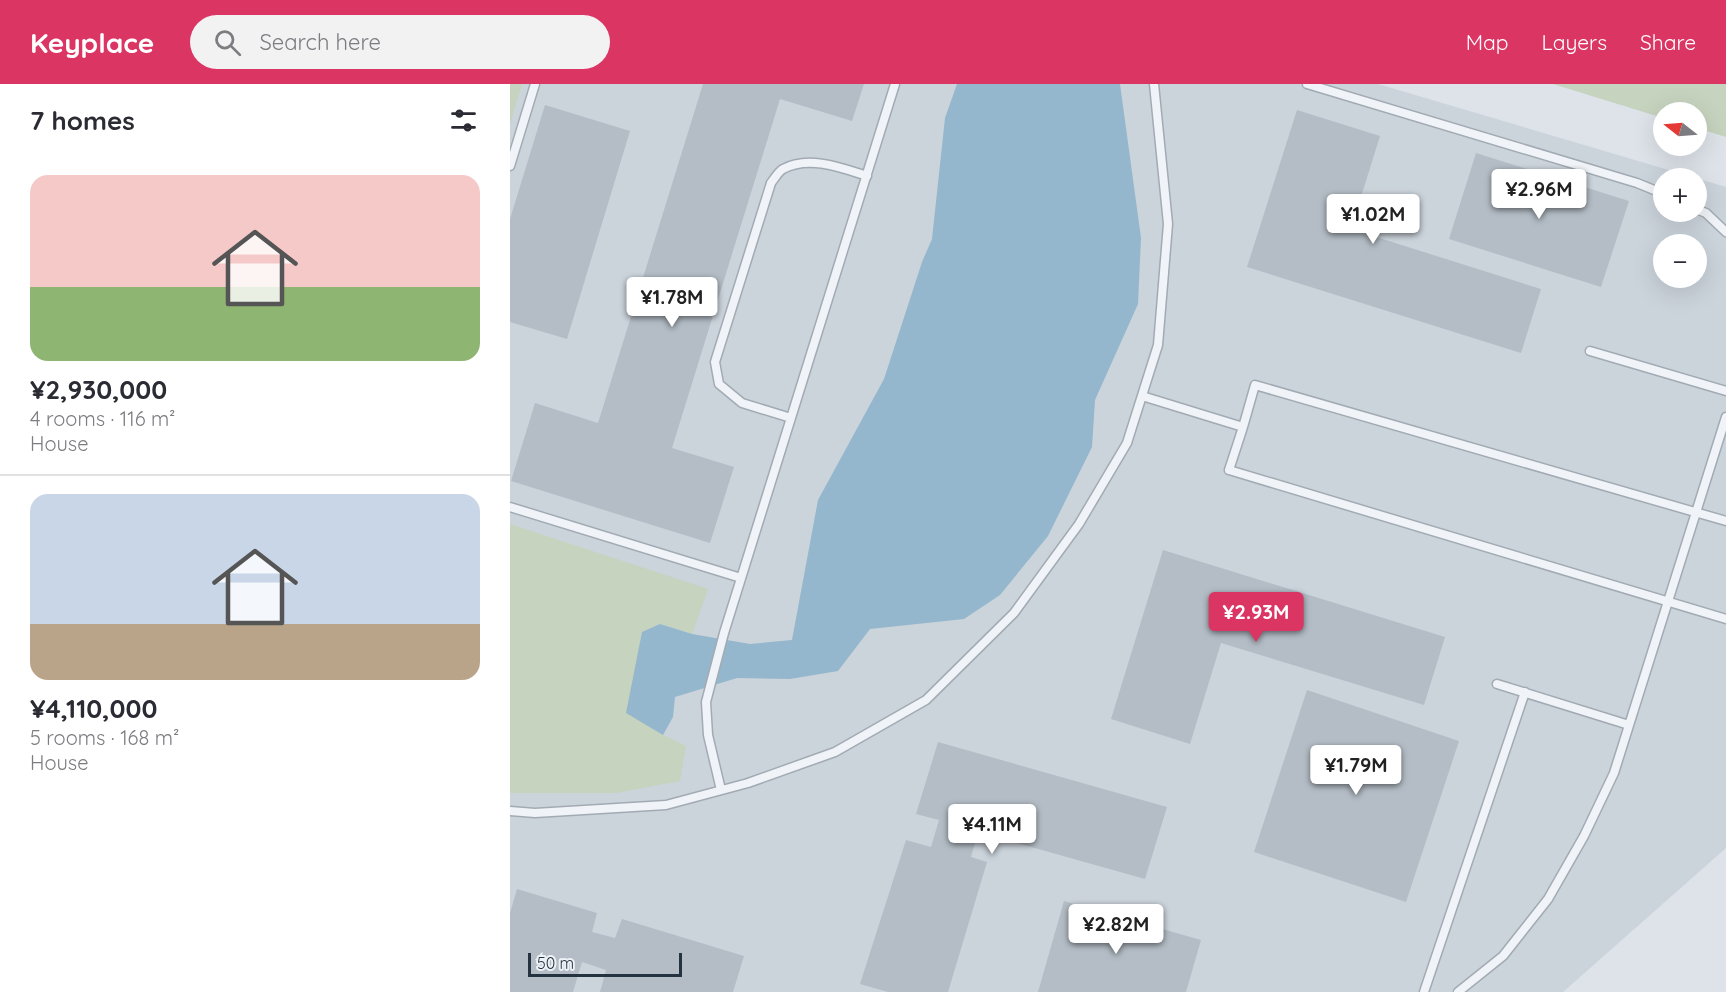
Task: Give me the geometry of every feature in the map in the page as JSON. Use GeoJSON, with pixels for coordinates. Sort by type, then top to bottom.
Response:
{"type":"FeatureCollection","features":[{"type":"Feature","properties":{"kind":"lane"},"geometry":{"type":"LineString","coordinates":[[510,166],[535,84]]}},
{"type":"Feature","properties":{"kind":"lane"},"geometry":{"type":"LineString","coordinates":[[722,790],[708,735],[706,702],[741,578],[895,84]]}},
{"type":"Feature","properties":{"kind":"lane"},"geometry":{"type":"LineString","coordinates":[[510,811],[535,813],[666,805],[722,790],[835,752],[926,700],[1014,613],[1079,524],[1127,443],[1158,345],[1168,224],[1154,84]]}},
{"type":"Feature","properties":{"kind":"lane"},"geometry":{"type":"LineString","coordinates":[[1307,84],[1653,190]]}},
{"type":"Feature","properties":{"kind":"lane"},"geometry":{"type":"LineString","coordinates":[[791,417],[742,403],[719,384],[715,362],[771,183],[783,169],[806,163],[829,164],[867,176]]}},
{"type":"Feature","properties":{"kind":"lane"},"geometry":{"type":"LineString","coordinates":[[1707,214],[1726,232]]}},
{"type":"Feature","properties":{"kind":"lane"},"geometry":{"type":"LineString","coordinates":[[1590,351],[1726,391]]}},
{"type":"Feature","properties":{"kind":"lane"},"geometry":{"type":"LineString","coordinates":[[1726,521],[1255,385],[1229,470],[1726,619]]}},
{"type":"Feature","properties":{"kind":"lane"},"geometry":{"type":"LineString","coordinates":[[1142,396],[1243,427]]}},
{"type":"Feature","properties":{"kind":"lane"},"geometry":{"type":"LineString","coordinates":[[1458,992],[1503,956],[1548,899],[1584,836],[1614,773],[1726,417]]}},
{"type":"Feature","properties":{"kind":"lane"},"geometry":{"type":"LineString","coordinates":[[510,507],[741,578]]}},
{"type":"Feature","properties":{"kind":"lane"},"geometry":{"type":"LineString","coordinates":[[1497,684],[1629,725]]}},
{"type":"Feature","properties":{"kind":"lane"},"geometry":{"type":"LineString","coordinates":[[1424,992],[1525,692]]}},
{"type":"Feature","properties":{"kind":"shaded area"},"geometry":{"type":"Polygon","coordinates":[[[510,84],[1378,84],[1662,168],[1653,168],[1653,222],[1707,222],[1707,181],[1726,187],[1726,848],[1563,992],[510,992],[510,84]]]}},
{"type":"Feature","properties":{"kind":"green space"},"geometry":{"type":"Polygon","coordinates":[[[510,84],[522,84],[510,124],[510,84]]]}},
{"type":"Feature","properties":{"kind":"green space"},"geometry":{"type":"Polygon","coordinates":[[[1553,84],[1726,84],[1726,137],[1707,131],[1707,102],[1653,102],[1653,115],[1553,84]]]}},
{"type":"Feature","properties":{"kind":"green space"},"geometry":{"type":"Polygon","coordinates":[[[510,524],[708,589],[692,634],[660,624],[642,632],[637,661],[663,735],[686,746],[680,781],[616,793],[510,793],[510,524]]]}},
{"type":"Feature","properties":{"kind":"water"},"geometry":{"type":"Polygon","coordinates":[[[957,84],[1120,84],[1141,238],[1138,304],[1095,400],[1092,447],[1048,536],[1000,595],[964,619],[870,629],[838,671],[790,679],[737,678],[675,697],[673,717],[663,735],[626,713],[642,632],[660,624],[692,634],[750,644],[792,640],[818,500],[884,379],[922,262],[932,239],[945,118],[957,84]]]}},
{"type":"Feature","properties":{"kind":"building"},"geometry":{"type":"Polygon","coordinates":[[[703,84],[864,84],[852,121],[780,99],[672,448],[734,467],[710,543],[511,481],[535,403],[598,423],[703,84]]]}},
{"type":"Feature","properties":{"kind":"building"},"geometry":{"type":"Polygon","coordinates":[[[545,105],[630,131],[567,339],[510,322],[510,219],[545,105]]]}},
{"type":"Feature","properties":{"kind":"building"},"geometry":{"type":"Polygon","coordinates":[[[1297,110],[1380,136],[1351,229],[1541,289],[1521,353],[1247,267],[1297,110]]]}},
{"type":"Feature","properties":{"kind":"building"},"geometry":{"type":"Polygon","coordinates":[[[1476,153],[1629,201],[1601,287],[1449,239],[1476,153]]]}},
{"type":"Feature","properties":{"kind":"building"},"geometry":{"type":"Polygon","coordinates":[[[1163,550],[1445,637],[1424,705],[1221,643],[1190,744],[1111,719],[1163,550]]]}},
{"type":"Feature","properties":{"kind":"building"},"geometry":{"type":"Polygon","coordinates":[[[1307,690],[1459,741],[1406,902],[1254,852],[1307,690]]]}},
{"type":"Feature","properties":{"kind":"building"},"geometry":{"type":"Polygon","coordinates":[[[938,742],[1167,807],[1145,879],[978,832],[971,857],[987,862],[948,992],[888,992],[860,984],[906,840],[931,847],[939,820],[916,814],[938,742]]]}},
{"type":"Feature","properties":{"kind":"building"},"geometry":{"type":"Polygon","coordinates":[[[517,889],[597,913],[592,932],[615,938],[622,919],[744,956],[733,992],[600,992],[606,970],[582,962],[573,992],[510,992],[510,913],[517,889]]]}},
{"type":"Feature","properties":{"kind":"building"},"geometry":{"type":"Polygon","coordinates":[[[1064,901],[1201,940],[1186,992],[1038,992],[1064,901]]]}}]}
